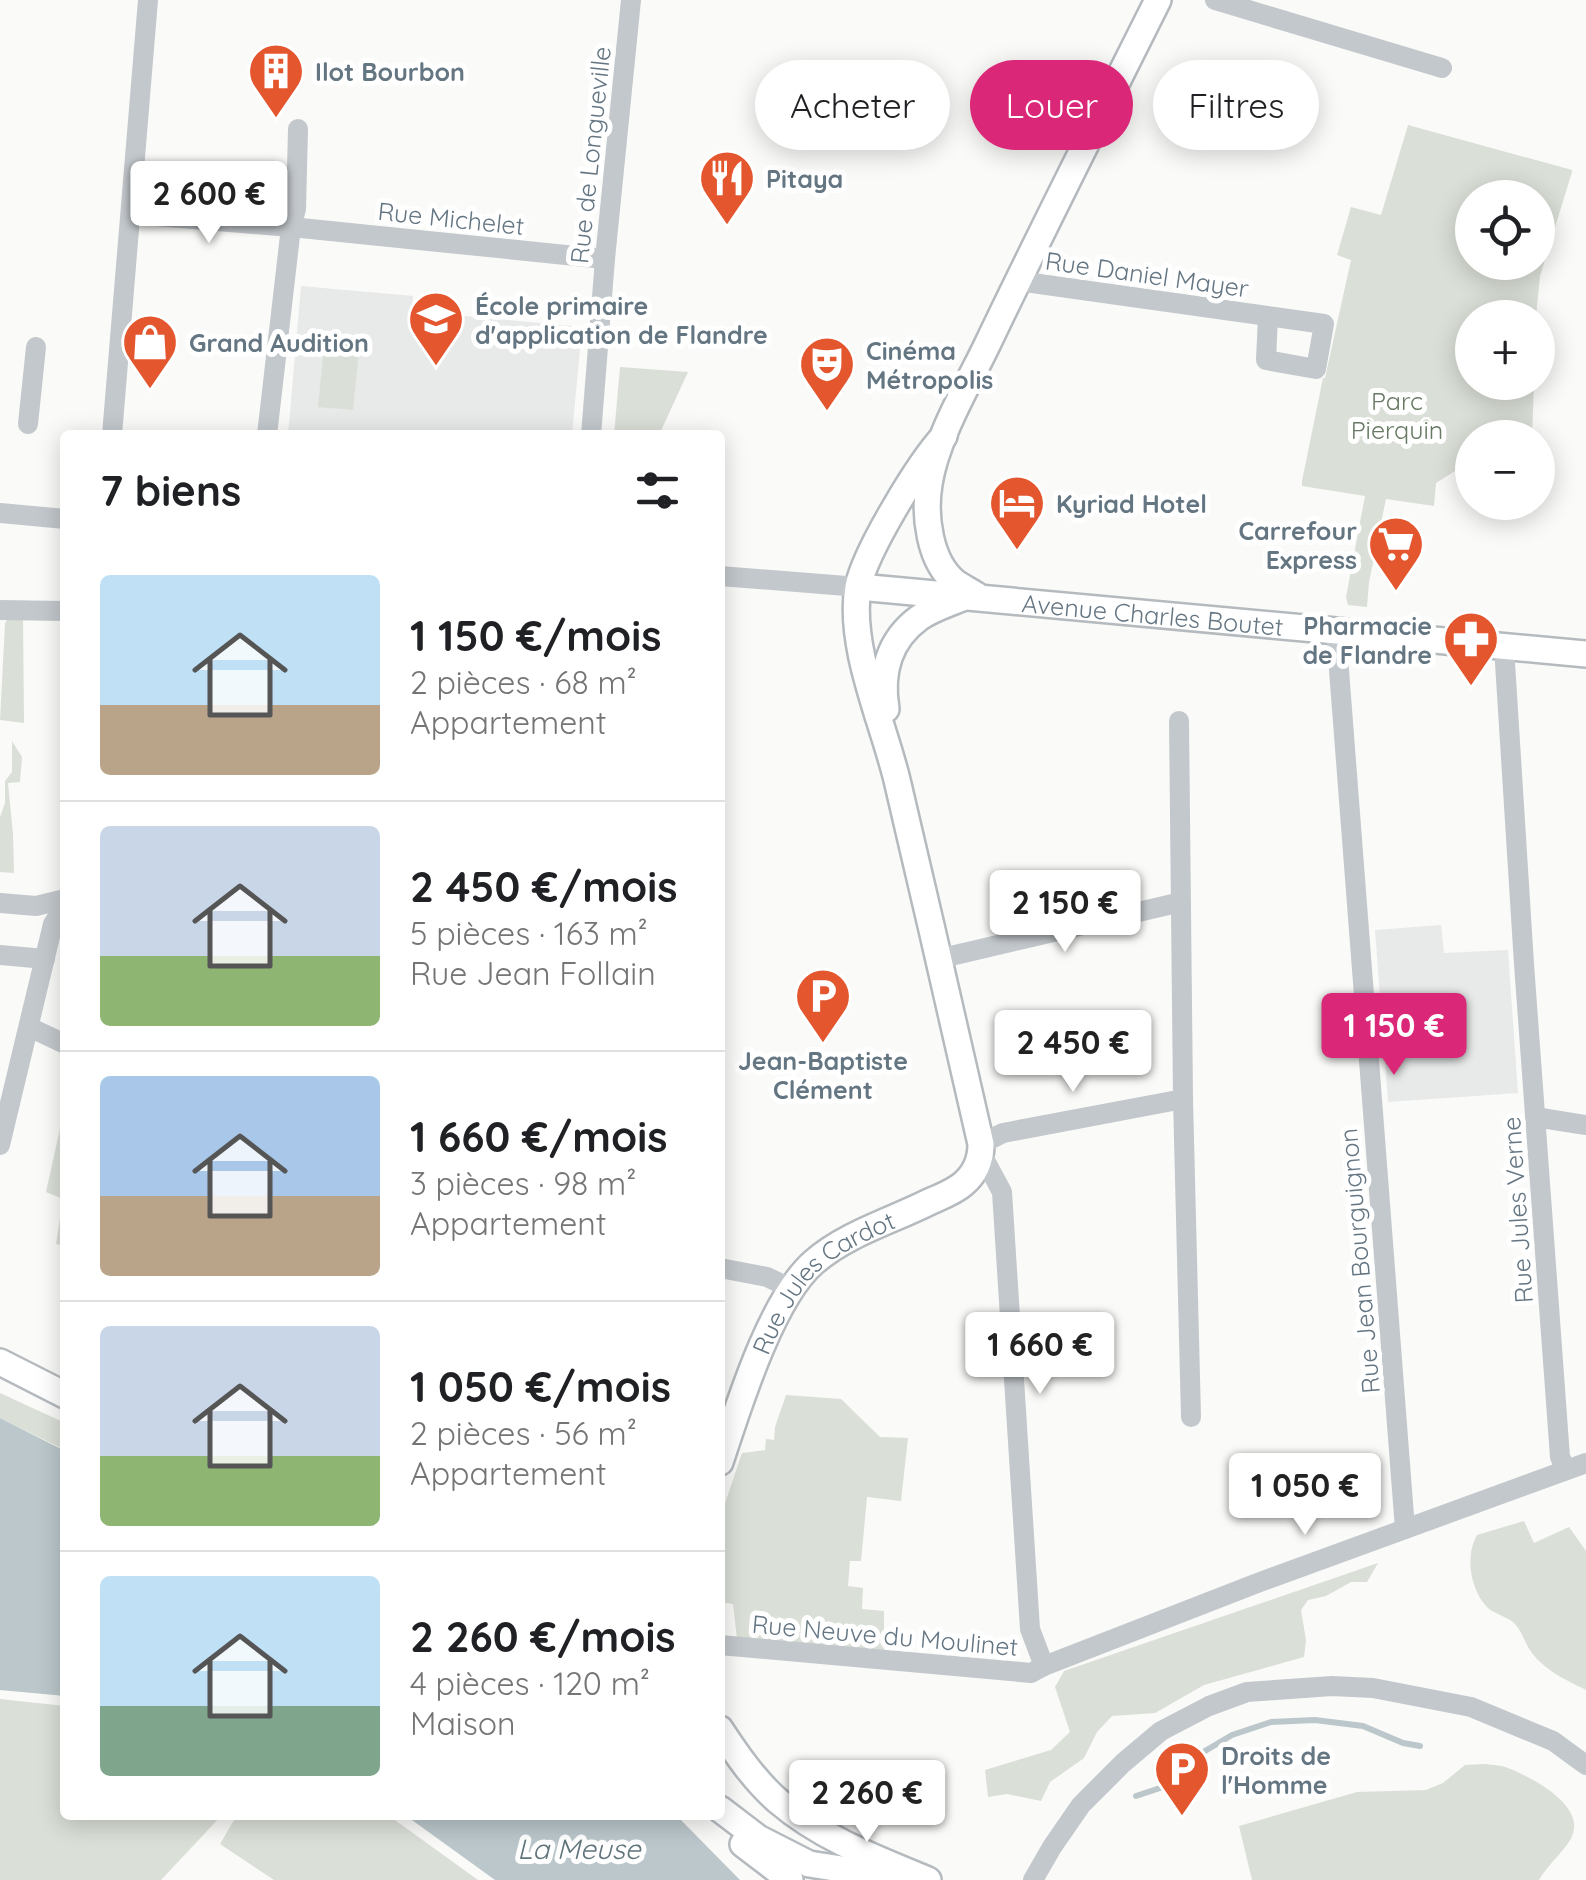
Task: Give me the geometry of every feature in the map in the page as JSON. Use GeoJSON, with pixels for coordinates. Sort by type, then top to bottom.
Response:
{"type":"FeatureCollection","features":[{"type":"Feature","properties":{"kind":"main road"},"geometry":{"type":"LineString","coordinates":[[973,596],[943,568],[933,545],[928,486],[936,455],[1018,280],[1158,0]]}},
{"type":"Feature","properties":{"kind":"main road"},"geometry":{"type":"LineString","coordinates":[[944,436],[930,451],[866,565],[858,587],[857,624],[866,674],[896,775],[981,1148]]}},
{"type":"Feature","properties":{"kind":"main road","name":"Avenue Charles Boutet"},"geometry":{"type":"LineString","coordinates":[[858,587],[1586,654]]}},
{"type":"Feature","properties":{"kind":"main road"},"geometry":{"type":"LineString","coordinates":[[896,775],[884,695],[886,664],[896,640],[920,617],[973,596]]}},
{"type":"Feature","properties":{"kind":"main road","name":"Rue Jules Cardot"},"geometry":{"type":"LineString","coordinates":[[725,1447],[746,1385],[780,1307],[812,1263],[850,1239],[961,1186],[976,1170],[981,1148]]}},
{"type":"Feature","properties":{"kind":"main road"},"geometry":{"type":"LineString","coordinates":[[0,1362],[60,1392]]}},
{"type":"Feature","properties":{"kind":"main road"},"geometry":{"type":"LineString","coordinates":[[725,1736],[742,1762],[778,1800],[804,1820],[867,1856],[928,1880]]}},
{"type":"Feature","properties":{"kind":"main road"},"geometry":{"type":"LineString","coordinates":[[778,1800],[805,1875]]}},
{"type":"Feature","properties":{"kind":"main road"},"geometry":{"type":"LineString","coordinates":[[725,1813],[805,1875]]}},
{"type":"Feature","properties":{"kind":"main road"},"geometry":{"type":"LineString","coordinates":[[714,1820],[805,1875],[914,1880]]}},
{"type":"Feature","properties":{"kind":"street"},"geometry":{"type":"LineString","coordinates":[[112,430],[148,0]]}},
{"type":"Feature","properties":{"kind":"street","name":"Rue de Longueville"},"geometry":{"type":"LineString","coordinates":[[591,430],[604,259],[631,0]]}},
{"type":"Feature","properties":{"kind":"street"},"geometry":{"type":"LineString","coordinates":[[1215,0],[1442,68]]}},
{"type":"Feature","properties":{"kind":"street"},"geometry":{"type":"LineString","coordinates":[[268,430],[296,209],[298,128]]}},
{"type":"Feature","properties":{"kind":"street","name":"Rue Michelet"},"geometry":{"type":"LineString","coordinates":[[130,214],[604,259]]}},
{"type":"Feature","properties":{"kind":"street","name":"Rue Daniel Mayer"},"geometry":{"type":"LineString","coordinates":[[1018,280],[1268,316]]}},
{"type":"Feature","properties":{"kind":"street"},"geometry":{"type":"LineString","coordinates":[[28,424],[36,347]]}},
{"type":"Feature","properties":{"kind":"street"},"geometry":{"type":"LineString","coordinates":[[0,513],[60,519]]}},
{"type":"Feature","properties":{"kind":"street","name":"Avenue Charles Boutet"},"geometry":{"type":"LineString","coordinates":[[725,576],[858,587]]}},
{"type":"Feature","properties":{"kind":"street"},"geometry":{"type":"LineString","coordinates":[[0,610],[60,611]]}},
{"type":"Feature","properties":{"kind":"street","name":"Rue Jean Bourguignon"},"geometry":{"type":"LineString","coordinates":[[1336,631],[1405,1528]]}},
{"type":"Feature","properties":{"kind":"street","name":"Rue Jules Verne"},"geometry":{"type":"LineString","coordinates":[[1504,646],[1560,1457],[1576,1466]]}},
{"type":"Feature","properties":{"kind":"street"},"geometry":{"type":"LineString","coordinates":[[1179,720],[1182,1099],[1191,1416]]}},
{"type":"Feature","properties":{"kind":"street"},"geometry":{"type":"LineString","coordinates":[[938,959],[1180,902]]}},
{"type":"Feature","properties":{"kind":"street"},"geometry":{"type":"LineString","coordinates":[[0,903],[36,906],[60,903]]}},
{"type":"Feature","properties":{"kind":"street"},"geometry":{"type":"LineString","coordinates":[[0,1145],[53,924],[60,911]]}},
{"type":"Feature","properties":{"kind":"street"},"geometry":{"type":"LineString","coordinates":[[0,955],[45,959]]}},
{"type":"Feature","properties":{"kind":"street"},"geometry":{"type":"LineString","coordinates":[[29,1028],[60,1042]]}},
{"type":"Feature","properties":{"kind":"street"},"geometry":{"type":"LineString","coordinates":[[1044,1666],[1030,1629],[1002,1192],[981,1148],[1003,1133],[1182,1099]]}},
{"type":"Feature","properties":{"kind":"street"},"geometry":{"type":"LineString","coordinates":[[1535,1116],[1586,1125]]}},
{"type":"Feature","properties":{"kind":"street"},"geometry":{"type":"LineString","coordinates":[[725,1269],[767,1277],[792,1290]]}},
{"type":"Feature","properties":{"kind":"street","name":"Rue Neuve du Moulinet"},"geometry":{"type":"LineString","coordinates":[[725,1645],[1031,1673],[1260,1582],[1576,1466]]}},
{"type":"Feature","properties":{"kind":"street"},"geometry":{"type":"LineString","coordinates":[[1033,1880],[1081,1805],[1123,1762],[1161,1731],[1247,1692],[1332,1686],[1372,1688],[1471,1707],[1553,1741],[1586,1764]]}},
{"type":"Feature","properties":{"kind":"shaded area","name":"École primaire d'application de Flandre"},"geometry":{"type":"Polygon","coordinates":[[[301,286],[413,296],[412,311],[582,327],[572,430],[288,430],[301,286]]]}},
{"type":"Feature","properties":{"kind":"shaded area"},"geometry":{"type":"Polygon","coordinates":[[[1441,925],[1444,953],[1508,950],[1518,1093],[1388,1102],[1375,930],[1441,925]]]}},
{"type":"Feature","properties":{"kind":"green space","name":"Parc Pierquin"},"geometry":{"type":"Polygon","coordinates":[[[1408,125],[1572,170],[1555,226],[1555,180],[1455,180],[1455,280],[1540,280],[1538,300],[1455,300],[1455,400],[1533,400],[1533,420],[1455,420],[1455,471],[1436,483],[1434,506],[1386,499],[1367,607],[1348,605],[1346,597],[1365,496],[1302,486],[1351,260],[1337,255],[1351,207],[1381,215],[1408,125]]]}},
{"type":"Feature","properties":{"kind":"green space"},"geometry":{"type":"Polygon","coordinates":[[[325,337],[360,340],[353,410],[318,407],[325,337]]]}},
{"type":"Feature","properties":{"kind":"green space"},"geometry":{"type":"Polygon","coordinates":[[[620,367],[688,372],[661,430],[614,430],[620,367]]]}},
{"type":"Feature","properties":{"kind":"green space"},"geometry":{"type":"Polygon","coordinates":[[[23,618],[24,723],[0,720],[5,624],[7,619],[23,618]]]}},
{"type":"Feature","properties":{"kind":"green space"},"geometry":{"type":"Polygon","coordinates":[[[12,741],[22,757],[20,782],[8,783],[14,873],[0,872],[0,817],[5,803],[5,781],[12,772],[12,741]]]}},
{"type":"Feature","properties":{"kind":"green space"},"geometry":{"type":"Polygon","coordinates":[[[60,1129],[60,1198],[46,1192],[60,1129]]]}},
{"type":"Feature","properties":{"kind":"green space"},"geometry":{"type":"Polygon","coordinates":[[[0,1393],[60,1421],[60,1448],[0,1418],[0,1393]]]}},
{"type":"Feature","properties":{"kind":"green space"},"geometry":{"type":"Polygon","coordinates":[[[786,1395],[841,1399],[880,1437],[908,1438],[901,1501],[867,1497],[861,1561],[850,1561],[848,1586],[863,1588],[862,1609],[884,1611],[884,1654],[737,1639],[733,1604],[725,1603],[725,1503],[742,1453],[765,1450],[766,1439],[774,1440],[786,1395]]]}},
{"type":"Feature","properties":{"kind":"green space"},"geometry":{"type":"Polygon","coordinates":[[[1524,1521],[1534,1543],[1569,1527],[1586,1551],[1586,1690],[1541,1663],[1514,1623],[1481,1600],[1473,1582],[1470,1562],[1477,1535],[1524,1521]]]}},
{"type":"Feature","properties":{"kind":"green space"},"geometry":{"type":"Polygon","coordinates":[[[1378,1563],[1367,1582],[1351,1582],[1326,1596],[1308,1600],[1301,1610],[1306,1640],[1304,1657],[1204,1685],[1155,1713],[1112,1716],[1097,1732],[1084,1758],[1050,1782],[1041,1801],[1007,1794],[988,1797],[985,1770],[1051,1750],[1070,1732],[1055,1687],[1064,1671],[1378,1563]]]}},
{"type":"Feature","properties":{"kind":"green space"},"geometry":{"type":"Polygon","coordinates":[[[0,1699],[60,1705],[60,1820],[217,1820],[161,1880],[0,1880],[0,1699]]]}},
{"type":"Feature","properties":{"kind":"green space"},"geometry":{"type":"Polygon","coordinates":[[[1465,1765],[1505,1767],[1530,1778],[1554,1794],[1571,1814],[1572,1836],[1539,1880],[1252,1880],[1239,1826],[1357,1792],[1426,1790],[1443,1783],[1465,1765]]]}},
{"type":"Feature","properties":{"kind":"green space"},"geometry":{"type":"Polygon","coordinates":[[[234,1820],[395,1820],[478,1880],[274,1880],[220,1844],[234,1820]]]}},
{"type":"Feature","properties":{"kind":"water"},"geometry":{"type":"Polygon","coordinates":[[[0,1418],[60,1448],[60,1696],[0,1690],[0,1418]]]}},
{"type":"Feature","properties":{"kind":"water","name":"La Meuse"},"geometry":{"type":"Polygon","coordinates":[[[412,1820],[681,1820],[740,1880],[495,1880],[412,1820]]]}},
{"type":"Feature","properties":{"kind":"waterway"},"geometry":{"type":"LineString","coordinates":[[1136,1796],[1181,1781],[1205,1751],[1232,1735],[1271,1722],[1315,1720],[1363,1726],[1420,1746]]}},
{"type":"Feature","properties":{"kind":"place","name":"Ilot Bourbon"},"geometry":{"type":"Point","coordinates":[276,120]}},
{"type":"Feature","properties":{"kind":"place","name":"Pitaya"},"geometry":{"type":"Point","coordinates":[727,227]}},
{"type":"Feature","properties":{"kind":"place","name":"École primaire d'application de Flandre"},"geometry":{"type":"Point","coordinates":[436,368]}},
{"type":"Feature","properties":{"kind":"place","name":"Grand Audition"},"geometry":{"type":"Point","coordinates":[150,391]}},
{"type":"Feature","properties":{"kind":"place","name":"Cinéma Métropolis"},"geometry":{"type":"Point","coordinates":[827,413]}},
{"type":"Feature","properties":{"kind":"place","name":"Kyriad Hotel"},"geometry":{"type":"Point","coordinates":[1017,552]}},
{"type":"Feature","properties":{"kind":"place","name":"Carrefour Express"},"geometry":{"type":"Point","coordinates":[1396,593]}},
{"type":"Feature","properties":{"kind":"place","name":"Pharmacie de Flandre"},"geometry":{"type":"Point","coordinates":[1471,688]}},
{"type":"Feature","properties":{"kind":"place","name":"Jean-Baptiste Clément"},"geometry":{"type":"Point","coordinates":[823,1045]}},
{"type":"Feature","properties":{"kind":"place","name":"Droits de l'Homme"},"geometry":{"type":"Point","coordinates":[1182,1818]}}]}
